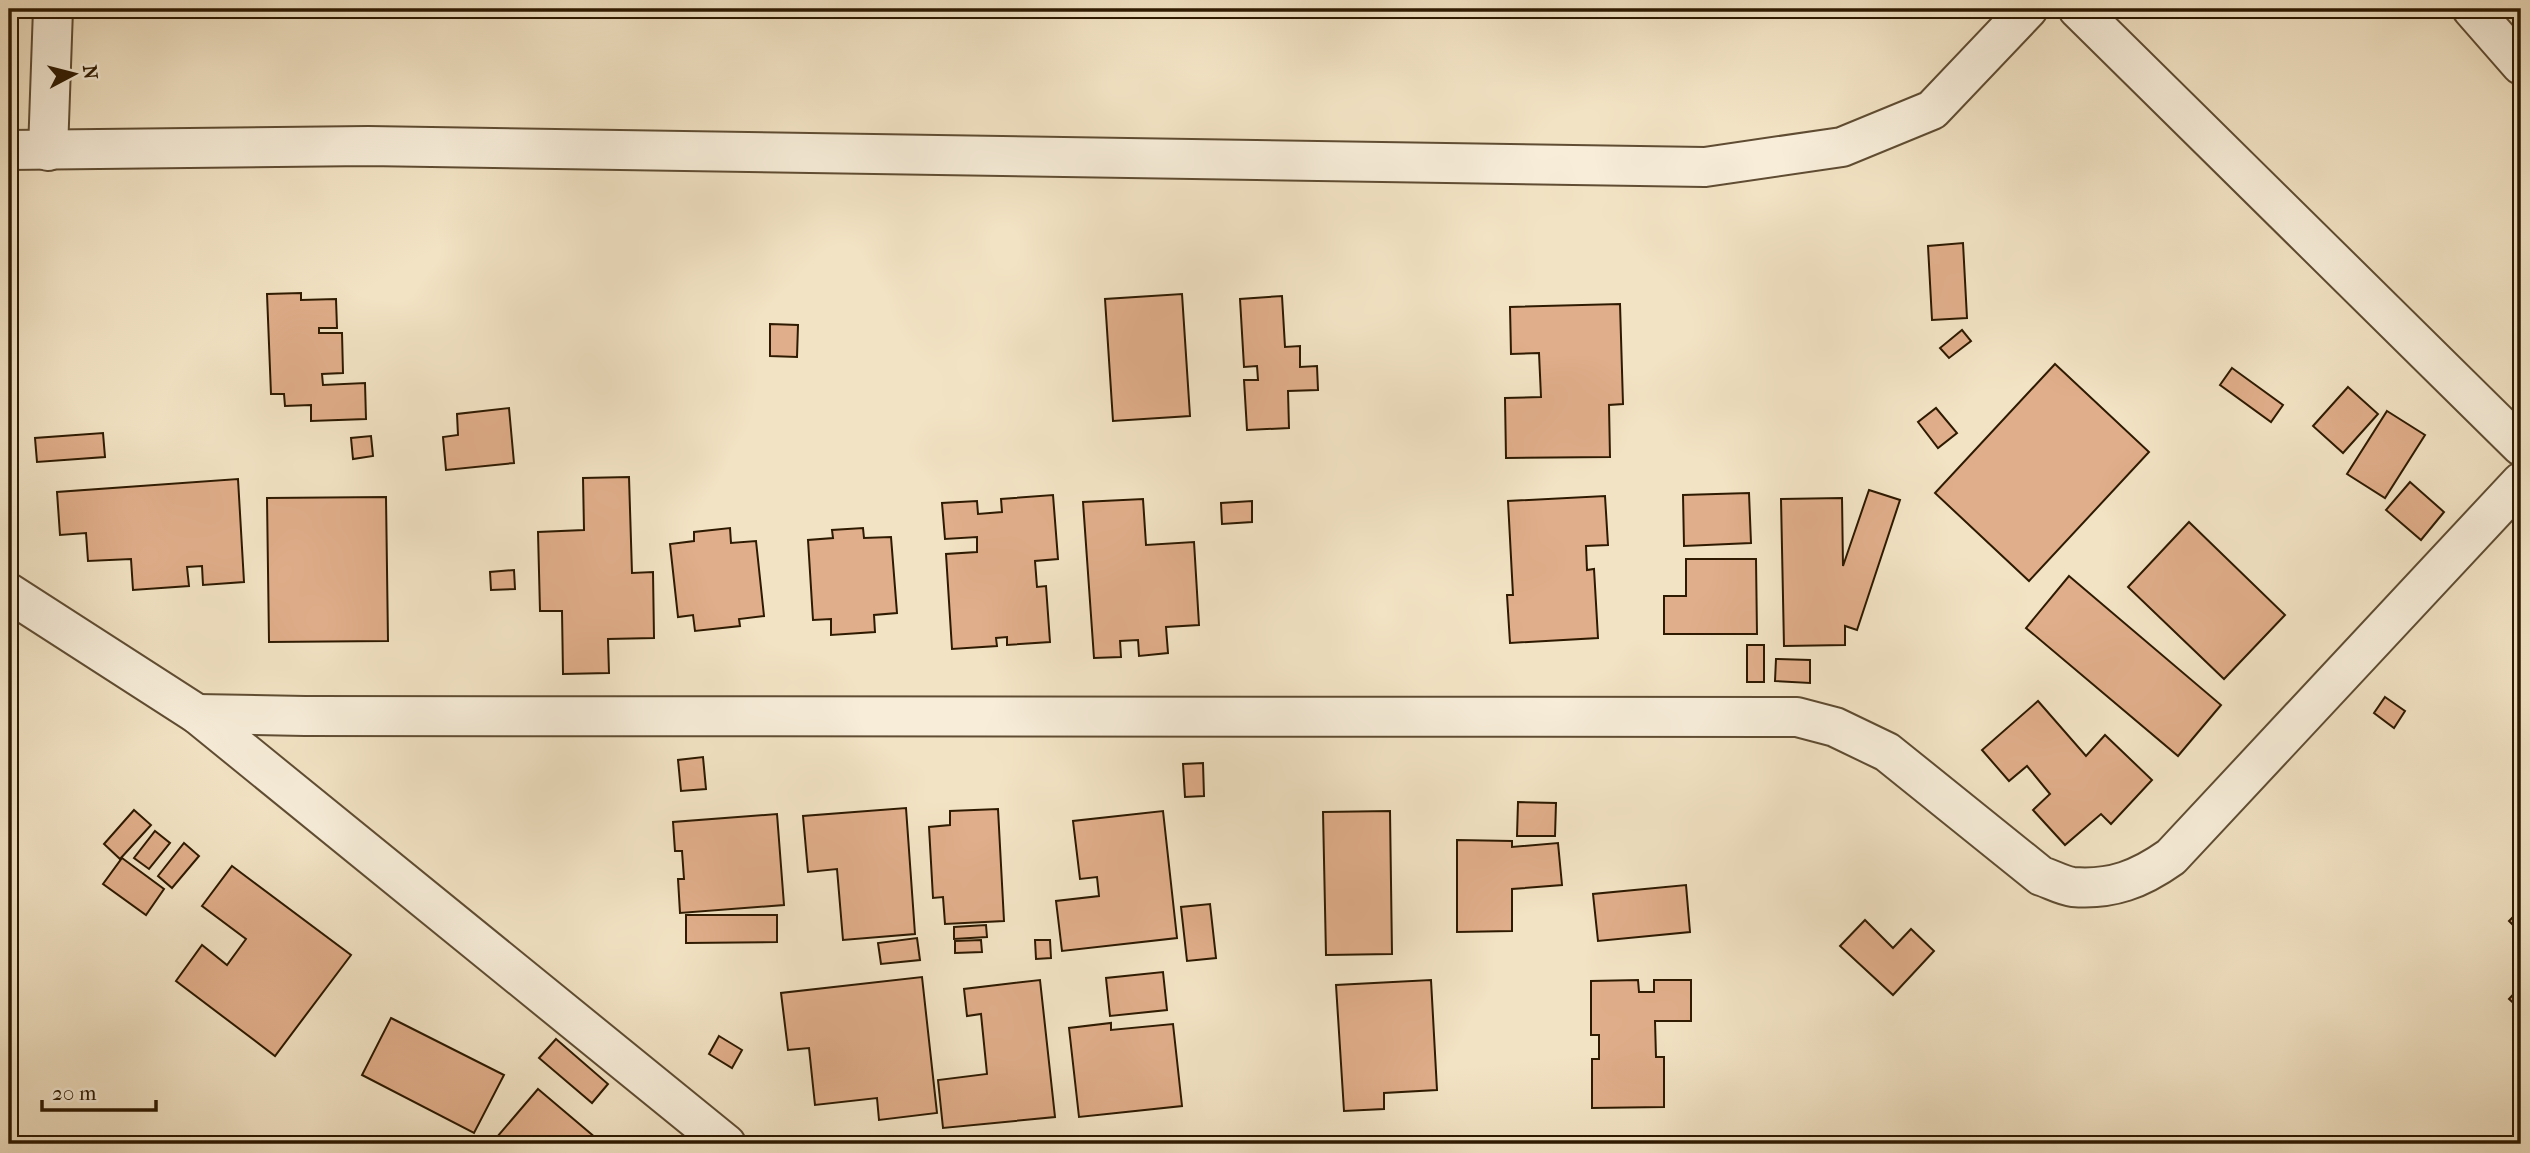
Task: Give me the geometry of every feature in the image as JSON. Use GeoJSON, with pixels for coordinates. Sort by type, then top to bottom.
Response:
{"type":"FeatureCollection","features":[{"type":"Feature","properties":{"kind":"street"},"geometry":{"type":"LineString","coordinates":[[48,151],[53,9]]}},
{"type":"Feature","properties":{"kind":"street"},"geometry":{"type":"LineString","coordinates":[[9,150],[368,146],[1705,167],[1842,147],[1932,110],[2028,9]]}},
{"type":"Feature","properties":{"kind":"street"},"geometry":{"type":"LineString","coordinates":[[2078,9],[2521,446]]}},
{"type":"Feature","properties":{"kind":"street"},"geometry":{"type":"LineString","coordinates":[[2472,9],[2521,65]]}},
{"type":"Feature","properties":{"kind":"street"},"geometry":{"type":"LineString","coordinates":[[197,714],[1797,717],[1835,727],[1887,752],[2041,876],[2071,887],[2113,886],[2147,875],[2171,858],[2521,482]]}},
{"type":"Feature","properties":{"kind":"street"},"geometry":{"type":"LineString","coordinates":[[9,593],[197,714],[726,1144]]}},
{"type":"Feature","properties":{"kind":"building"},"geometry":{"type":"Polygon","coordinates":[[[1963,243],[1967,318],[1932,320],[1928,246],[1963,243]]]}},
{"type":"Feature","properties":{"kind":"building"},"geometry":{"type":"Polygon","coordinates":[[[301,293],[301,300],[336,299],[337,328],[319,328],[319,333],[342,333],[343,373],[322,374],[323,385],[365,383],[366,419],[311,421],[311,405],[285,406],[284,394],[271,394],[267,294],[301,293]]]}},
{"type":"Feature","properties":{"kind":"building"},"geometry":{"type":"Polygon","coordinates":[[[1182,294],[1190,416],[1113,421],[1105,299],[1182,294]]]}},
{"type":"Feature","properties":{"kind":"building"},"geometry":{"type":"Polygon","coordinates":[[[1282,296],[1285,347],[1300,346],[1300,367],[1317,366],[1318,390],[1288,391],[1289,428],[1247,430],[1244,380],[1258,380],[1257,366],[1244,367],[1240,299],[1282,296]]]}},
{"type":"Feature","properties":{"kind":"building"},"geometry":{"type":"Polygon","coordinates":[[[1620,304],[1623,404],[1609,405],[1610,457],[1506,458],[1505,398],[1541,397],[1539,353],[1511,354],[1510,307],[1620,304]]]}},
{"type":"Feature","properties":{"kind":"building"},"geometry":{"type":"Polygon","coordinates":[[[770,324],[798,325],[797,357],[770,356],[770,324]]]}},
{"type":"Feature","properties":{"kind":"building"},"geometry":{"type":"Polygon","coordinates":[[[1962,330],[1971,341],[1949,358],[1940,348],[1962,330]]]}},
{"type":"Feature","properties":{"kind":"building"},"geometry":{"type":"Polygon","coordinates":[[[2055,364],[2149,452],[2029,581],[1935,493],[2055,364]]]}},
{"type":"Feature","properties":{"kind":"building"},"geometry":{"type":"Polygon","coordinates":[[[2232,368],[2283,405],[2271,422],[2220,385],[2232,368]]]}},
{"type":"Feature","properties":{"kind":"building"},"geometry":{"type":"Polygon","coordinates":[[[2348,387],[2378,414],[2343,453],[2313,426],[2348,387]]]}},
{"type":"Feature","properties":{"kind":"building"},"geometry":{"type":"Polygon","coordinates":[[[509,408],[514,463],[446,470],[443,437],[458,435],[457,414],[509,408]]]}},
{"type":"Feature","properties":{"kind":"building"},"geometry":{"type":"Polygon","coordinates":[[[1936,408],[1957,433],[1938,448],[1918,422],[1936,408]]]}},
{"type":"Feature","properties":{"kind":"building"},"geometry":{"type":"Polygon","coordinates":[[[2387,411],[2425,435],[2385,498],[2347,474],[2387,411]]]}},
{"type":"Feature","properties":{"kind":"building"},"geometry":{"type":"Polygon","coordinates":[[[103,433],[105,457],[37,462],[35,438],[103,433]]]}},
{"type":"Feature","properties":{"kind":"building"},"geometry":{"type":"Polygon","coordinates":[[[371,436],[373,456],[353,459],[351,438],[371,436]]]}},
{"type":"Feature","properties":{"kind":"building"},"geometry":{"type":"Polygon","coordinates":[[[629,477],[632,573],[653,572],[654,638],[608,639],[609,673],[563,674],[562,611],[540,611],[538,532],[584,530],[583,478],[629,477]]]}},
{"type":"Feature","properties":{"kind":"building"},"geometry":{"type":"Polygon","coordinates":[[[238,479],[244,582],[203,585],[202,566],[187,567],[189,586],[133,590],[131,559],[88,561],[86,533],[60,535],[57,492],[238,479]]]}},
{"type":"Feature","properties":{"kind":"building"},"geometry":{"type":"Polygon","coordinates":[[[2410,482],[2444,512],[2421,540],[2386,510],[2410,482]]]}},
{"type":"Feature","properties":{"kind":"building"},"geometry":{"type":"Polygon","coordinates":[[[1869,490],[1900,500],[1857,630],[1845,626],[1845,645],[1784,646],[1781,499],[1842,498],[1843,566],[1869,490]]]}},
{"type":"Feature","properties":{"kind":"building"},"geometry":{"type":"Polygon","coordinates":[[[1749,493],[1751,543],[1684,546],[1683,495],[1749,493]]]}},
{"type":"Feature","properties":{"kind":"building"},"geometry":{"type":"Polygon","coordinates":[[[1053,495],[1058,559],[1035,561],[1037,587],[1046,586],[1050,642],[1007,645],[1007,637],[996,638],[997,646],[952,649],[946,554],[977,552],[977,537],[945,539],[942,503],[977,501],[978,514],[1002,512],[1001,499],[1053,495]]]}},
{"type":"Feature","properties":{"kind":"building"},"geometry":{"type":"Polygon","coordinates":[[[1605,496],[1608,545],[1586,546],[1587,570],[1594,569],[1598,638],[1510,643],[1507,595],[1513,595],[1508,501],[1605,496]]]}},
{"type":"Feature","properties":{"kind":"building"},"geometry":{"type":"Polygon","coordinates":[[[386,497],[388,641],[269,642],[267,498],[386,497]]]}},
{"type":"Feature","properties":{"kind":"building"},"geometry":{"type":"Polygon","coordinates":[[[1143,499],[1146,545],[1194,542],[1199,625],[1166,627],[1168,653],[1139,656],[1138,640],[1120,641],[1121,657],[1094,658],[1083,502],[1143,499]]]}},
{"type":"Feature","properties":{"kind":"building"},"geometry":{"type":"Polygon","coordinates":[[[1252,501],[1252,522],[1222,524],[1221,503],[1252,501]]]}},
{"type":"Feature","properties":{"kind":"building"},"geometry":{"type":"Polygon","coordinates":[[[2189,522],[2285,615],[2224,679],[2128,587],[2189,522]]]}},
{"type":"Feature","properties":{"kind":"building"},"geometry":{"type":"Polygon","coordinates":[[[730,528],[731,543],[756,541],[764,616],[739,619],[740,626],[695,631],[693,615],[678,617],[670,544],[694,541],[694,532],[730,528]]]}},
{"type":"Feature","properties":{"kind":"building"},"geometry":{"type":"Polygon","coordinates":[[[863,528],[864,538],[891,537],[897,613],[874,615],[875,632],[831,635],[831,619],[813,620],[808,540],[833,538],[832,530],[863,528]]]}},
{"type":"Feature","properties":{"kind":"building"},"geometry":{"type":"Polygon","coordinates":[[[1686,559],[1756,559],[1757,634],[1664,634],[1664,596],[1686,596],[1686,559]]]}},
{"type":"Feature","properties":{"kind":"building"},"geometry":{"type":"Polygon","coordinates":[[[514,570],[515,589],[491,590],[490,572],[514,570]]]}},
{"type":"Feature","properties":{"kind":"building"},"geometry":{"type":"Polygon","coordinates":[[[2069,576],[2221,705],[2178,756],[2026,628],[2069,576]]]}},
{"type":"Feature","properties":{"kind":"building"},"geometry":{"type":"Polygon","coordinates":[[[1747,645],[1764,645],[1764,682],[1747,682],[1747,645]]]}},
{"type":"Feature","properties":{"kind":"building"},"geometry":{"type":"Polygon","coordinates":[[[1776,659],[1810,660],[1810,683],[1775,681],[1776,659]]]}},
{"type":"Feature","properties":{"kind":"building"},"geometry":{"type":"Polygon","coordinates":[[[2385,697],[2405,711],[2394,728],[2374,713],[2385,697]]]}},
{"type":"Feature","properties":{"kind":"building"},"geometry":{"type":"Polygon","coordinates":[[[2038,701],[2086,756],[2105,735],[2152,780],[2111,824],[2101,814],[2065,845],[2033,810],[2050,794],[2027,766],[2009,781],[1982,750],[2038,701]]]}},
{"type":"Feature","properties":{"kind":"building"},"geometry":{"type":"Polygon","coordinates":[[[703,757],[706,789],[681,791],[678,760],[703,757]]]}},
{"type":"Feature","properties":{"kind":"building"},"geometry":{"type":"Polygon","coordinates":[[[1203,763],[1204,796],[1185,797],[1183,764],[1203,763]]]}},
{"type":"Feature","properties":{"kind":"building"},"geometry":{"type":"Polygon","coordinates":[[[1518,802],[1556,803],[1555,836],[1517,836],[1518,802]]]}},
{"type":"Feature","properties":{"kind":"building"},"geometry":{"type":"Polygon","coordinates":[[[906,808],[915,934],[843,940],[837,869],[808,872],[803,816],[906,808]]]}},
{"type":"Feature","properties":{"kind":"building"},"geometry":{"type":"Polygon","coordinates":[[[998,809],[1004,921],[945,924],[943,897],[933,898],[929,827],[950,825],[950,811],[998,809]]]}},
{"type":"Feature","properties":{"kind":"building"},"geometry":{"type":"Polygon","coordinates":[[[134,810],[151,825],[120,859],[104,844],[134,810]]]}},
{"type":"Feature","properties":{"kind":"building"},"geometry":{"type":"Polygon","coordinates":[[[1163,811],[1177,938],[1062,951],[1056,901],[1099,896],[1097,877],[1080,879],[1073,821],[1163,811]]]}},
{"type":"Feature","properties":{"kind":"building"},"geometry":{"type":"Polygon","coordinates":[[[1390,811],[1392,954],[1326,955],[1323,812],[1390,811]]]}},
{"type":"Feature","properties":{"kind":"building"},"geometry":{"type":"Polygon","coordinates":[[[777,814],[784,905],[680,913],[678,879],[684,879],[682,851],[675,851],[673,822],[777,814]]]}},
{"type":"Feature","properties":{"kind":"building"},"geometry":{"type":"Polygon","coordinates":[[[155,831],[170,843],[149,869],[134,858],[155,831]]]}},
{"type":"Feature","properties":{"kind":"building"},"geometry":{"type":"Polygon","coordinates":[[[1457,840],[1512,841],[1512,847],[1558,843],[1562,885],[1512,889],[1512,931],[1457,932],[1457,840]]]}},
{"type":"Feature","properties":{"kind":"building"},"geometry":{"type":"Polygon","coordinates":[[[184,843],[199,856],[172,888],[158,876],[184,843]]]}},
{"type":"Feature","properties":{"kind":"building"},"geometry":{"type":"Polygon","coordinates":[[[122,858],[164,889],[146,915],[103,884],[122,858]]]}},
{"type":"Feature","properties":{"kind":"building"},"geometry":{"type":"Polygon","coordinates":[[[232,866],[351,955],[275,1056],[176,981],[202,945],[227,965],[246,939],[202,906],[232,866]]]}},
{"type":"Feature","properties":{"kind":"building"},"geometry":{"type":"Polygon","coordinates":[[[1686,885],[1690,932],[1598,941],[1593,894],[1686,885]]]}},
{"type":"Feature","properties":{"kind":"building"},"geometry":{"type":"Polygon","coordinates":[[[1210,904],[1216,958],[1187,961],[1181,907],[1210,904]]]}},
{"type":"Feature","properties":{"kind":"building"},"geometry":{"type":"Polygon","coordinates":[[[2521,909],[2521,933],[2509,921],[2521,909]]]}},
{"type":"Feature","properties":{"kind":"building"},"geometry":{"type":"Polygon","coordinates":[[[686,915],[777,915],[777,942],[686,943],[686,915]]]}},
{"type":"Feature","properties":{"kind":"building"},"geometry":{"type":"Polygon","coordinates":[[[1865,920],[1893,948],[1911,929],[1934,951],[1893,995],[1840,946],[1865,920]]]}},
{"type":"Feature","properties":{"kind":"building"},"geometry":{"type":"Polygon","coordinates":[[[986,925],[987,937],[954,939],[954,927],[986,925]]]}},
{"type":"Feature","properties":{"kind":"building"},"geometry":{"type":"Polygon","coordinates":[[[917,938],[920,960],[881,964],[878,943],[917,938]]]}},
{"type":"Feature","properties":{"kind":"building"},"geometry":{"type":"Polygon","coordinates":[[[981,940],[982,952],[955,953],[955,941],[981,940]]]}},
{"type":"Feature","properties":{"kind":"building"},"geometry":{"type":"Polygon","coordinates":[[[1035,940],[1050,940],[1051,958],[1036,959],[1035,940]]]}},
{"type":"Feature","properties":{"kind":"building"},"geometry":{"type":"Polygon","coordinates":[[[1163,972],[1167,1010],[1110,1016],[1106,978],[1163,972]]]}},
{"type":"Feature","properties":{"kind":"building"},"geometry":{"type":"Polygon","coordinates":[[[922,977],[937,1113],[879,1120],[877,1098],[815,1105],[809,1048],[788,1050],[781,993],[922,977]]]}},
{"type":"Feature","properties":{"kind":"building"},"geometry":{"type":"Polygon","coordinates":[[[1040,980],[1055,1117],[943,1128],[938,1080],[987,1074],[981,1014],[967,1016],[964,989],[1040,980]]]}},
{"type":"Feature","properties":{"kind":"building"},"geometry":{"type":"Polygon","coordinates":[[[1431,980],[1437,1090],[1384,1093],[1384,1109],[1344,1111],[1336,985],[1431,980]]]}},
{"type":"Feature","properties":{"kind":"building"},"geometry":{"type":"Polygon","coordinates":[[[1638,980],[1639,992],[1654,992],[1654,980],[1691,980],[1691,1021],[1655,1021],[1656,1057],[1664,1057],[1664,1107],[1592,1108],[1592,1059],[1599,1059],[1599,1035],[1591,1035],[1591,981],[1638,980]]]}},
{"type":"Feature","properties":{"kind":"building"},"geometry":{"type":"Polygon","coordinates":[[[2521,986],[2521,1010],[2509,999],[2521,986]]]}},
{"type":"Feature","properties":{"kind":"building"},"geometry":{"type":"Polygon","coordinates":[[[391,1018],[504,1075],[474,1133],[362,1075],[391,1018]]]}},
{"type":"Feature","properties":{"kind":"building"},"geometry":{"type":"Polygon","coordinates":[[[1111,1023],[1111,1030],[1173,1024],[1182,1106],[1079,1117],[1069,1028],[1111,1023]]]}},
{"type":"Feature","properties":{"kind":"building"},"geometry":{"type":"Polygon","coordinates":[[[719,1036],[742,1050],[732,1068],[709,1054],[719,1036]]]}},
{"type":"Feature","properties":{"kind":"building"},"geometry":{"type":"Polygon","coordinates":[[[556,1039],[608,1084],[592,1103],[539,1058],[556,1039]]]}},
{"type":"Feature","properties":{"kind":"building"},"geometry":{"type":"Polygon","coordinates":[[[538,1089],[603,1144],[491,1144],[538,1089]]]}}]}
